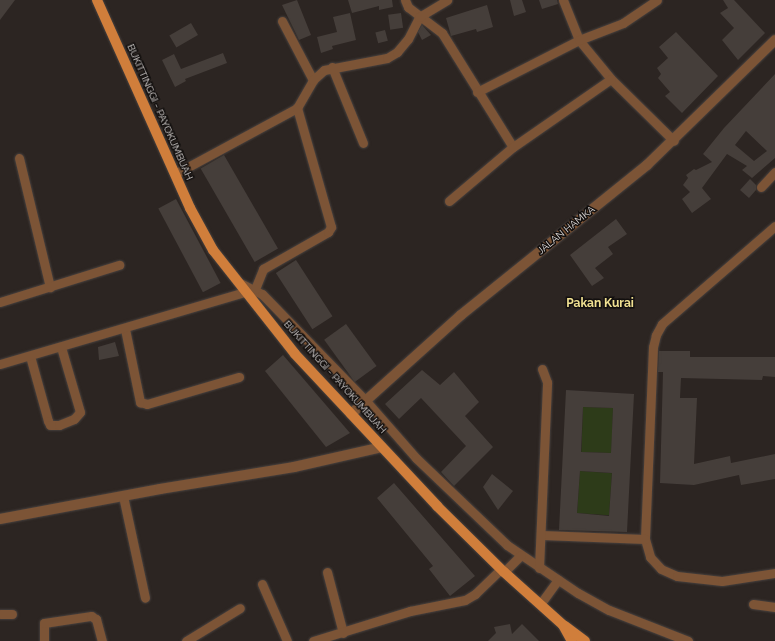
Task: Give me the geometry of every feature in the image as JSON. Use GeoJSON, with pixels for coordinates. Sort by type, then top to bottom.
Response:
{"type":"FeatureCollection","features":[{"type":"Feature","properties":{"kind":"main road","name":"BUKITTINGGI - PAYOKUMBUAH"},"geometry":{"type":"LineString","coordinates":[[98,0],[175,174],[213,250],[238,282],[250,291],[295,354],[437,506],[502,571],[541,603],[563,625],[572,641]]}},
{"type":"Feature","properties":{"kind":"main road"},"geometry":{"type":"LineString","coordinates":[[563,625],[585,641]]}},
{"type":"Feature","properties":{"kind":"street"},"geometry":{"type":"LineString","coordinates":[[405,0],[408,7],[419,17],[442,33],[477,92],[513,147]]}},
{"type":"Feature","properties":{"kind":"street"},"geometry":{"type":"LineString","coordinates":[[175,174],[297,108],[318,74],[332,67],[387,58],[403,47],[419,17],[447,0]]}},
{"type":"Feature","properties":{"kind":"street"},"geometry":{"type":"LineString","coordinates":[[563,0],[579,40],[611,79],[674,141]]}},
{"type":"Feature","properties":{"kind":"street"},"geometry":{"type":"LineString","coordinates":[[477,92],[579,40],[623,23],[657,0]]}},
{"type":"Feature","properties":{"kind":"street"},"geometry":{"type":"LineString","coordinates":[[282,21],[314,80]]}},
{"type":"Feature","properties":{"kind":"street","name":"JALAN HAMKA"},"geometry":{"type":"LineString","coordinates":[[351,414],[460,315],[647,165],[773,46]]}},
{"type":"Feature","properties":{"kind":"street"},"geometry":{"type":"LineString","coordinates":[[332,67],[363,143]]}},
{"type":"Feature","properties":{"kind":"street"},"geometry":{"type":"LineString","coordinates":[[449,201],[513,147],[611,79]]}},
{"type":"Feature","properties":{"kind":"street"},"geometry":{"type":"LineString","coordinates":[[0,364],[250,291],[263,269],[328,232],[331,227],[297,108]]}},
{"type":"Feature","properties":{"kind":"street"},"geometry":{"type":"LineString","coordinates":[[19,158],[50,286]]}},
{"type":"Feature","properties":{"kind":"street"},"geometry":{"type":"LineString","coordinates":[[761,187],[775,172]]}},
{"type":"Feature","properties":{"kind":"street"},"geometry":{"type":"LineString","coordinates":[[775,226],[662,324],[656,335],[653,347],[646,539],[650,557],[661,569],[677,576],[722,581],[775,573]]}},
{"type":"Feature","properties":{"kind":"street"},"geometry":{"type":"LineString","coordinates":[[0,302],[119,265]]}},
{"type":"Feature","properties":{"kind":"street"},"geometry":{"type":"LineString","coordinates":[[250,291],[297,328],[366,401],[416,458],[470,512],[521,555],[558,580],[609,610],[688,641]]}},
{"type":"Feature","properties":{"kind":"street"},"geometry":{"type":"LineString","coordinates":[[125,328],[140,402],[147,404],[239,377]]}},
{"type":"Feature","properties":{"kind":"street"},"geometry":{"type":"LineString","coordinates":[[30,356],[48,421],[50,425],[59,425],[74,419],[80,412],[61,347]]}},
{"type":"Feature","properties":{"kind":"street"},"geometry":{"type":"LineString","coordinates":[[539,568],[542,535],[547,382],[542,369]]}},
{"type":"Feature","properties":{"kind":"street"},"geometry":{"type":"LineString","coordinates":[[0,519],[123,496],[280,470],[382,447]]}},
{"type":"Feature","properties":{"kind":"street"},"geometry":{"type":"LineString","coordinates":[[123,496],[145,598]]}},
{"type":"Feature","properties":{"kind":"street"},"geometry":{"type":"LineString","coordinates":[[542,535],[646,539]]}},
{"type":"Feature","properties":{"kind":"street"},"geometry":{"type":"LineString","coordinates":[[313,641],[344,633],[410,612],[465,600],[475,594],[521,555]]}},
{"type":"Feature","properties":{"kind":"street"},"geometry":{"type":"LineString","coordinates":[[327,572],[344,633]]}},
{"type":"Feature","properties":{"kind":"street"},"geometry":{"type":"LineString","coordinates":[[541,603],[558,580]]}},
{"type":"Feature","properties":{"kind":"street"},"geometry":{"type":"LineString","coordinates":[[262,584],[287,641]]}},
{"type":"Feature","properties":{"kind":"street"},"geometry":{"type":"LineString","coordinates":[[753,604],[775,607]]}},
{"type":"Feature","properties":{"kind":"street"},"geometry":{"type":"LineString","coordinates":[[186,641],[240,608]]}},
{"type":"Feature","properties":{"kind":"street"},"geometry":{"type":"LineString","coordinates":[[0,614],[12,614]]}},
{"type":"Feature","properties":{"kind":"street"},"geometry":{"type":"LineString","coordinates":[[44,641],[44,623],[91,616],[96,619],[102,641]]}},
{"type":"Feature","properties":{"kind":"green space"},"geometry":{"type":"Polygon","coordinates":[[[583,407],[613,408],[611,453],[581,452],[583,407]]]}},
{"type":"Feature","properties":{"kind":"green space"},"geometry":{"type":"Polygon","coordinates":[[[580,471],[612,473],[609,515],[577,513],[580,471]]]}},
{"type":"Feature","properties":{"kind":"building"},"geometry":{"type":"Polygon","coordinates":[[[0,0],[15,0],[0,20],[0,0]]]}},
{"type":"Feature","properties":{"kind":"building"},"geometry":{"type":"Polygon","coordinates":[[[297,0],[311,35],[299,40],[282,5],[297,0]]]}},
{"type":"Feature","properties":{"kind":"building"},"geometry":{"type":"Polygon","coordinates":[[[348,0],[392,0],[393,7],[379,10],[379,6],[352,13],[348,0]]]}},
{"type":"Feature","properties":{"kind":"building"},"geometry":{"type":"Polygon","coordinates":[[[510,0],[522,0],[526,12],[514,16],[510,0]]]}},
{"type":"Feature","properties":{"kind":"building"},"geometry":{"type":"Polygon","coordinates":[[[539,0],[557,0],[558,4],[542,9],[539,0]]]}},
{"type":"Feature","properties":{"kind":"building"},"geometry":{"type":"Polygon","coordinates":[[[723,0],[734,0],[765,33],[738,60],[722,40],[734,28],[720,13],[728,8],[723,0]]]}},
{"type":"Feature","properties":{"kind":"building"},"geometry":{"type":"Polygon","coordinates":[[[487,5],[493,27],[477,32],[476,29],[451,36],[446,18],[487,5]]]}},
{"type":"Feature","properties":{"kind":"building"},"geometry":{"type":"Polygon","coordinates":[[[350,13],[356,40],[332,46],[333,49],[321,53],[317,37],[337,32],[333,17],[350,13]]]}},
{"type":"Feature","properties":{"kind":"building"},"geometry":{"type":"Polygon","coordinates":[[[401,13],[403,28],[390,30],[388,15],[401,13]]]}},
{"type":"Feature","properties":{"kind":"building"},"geometry":{"type":"Polygon","coordinates":[[[191,23],[198,35],[176,48],[169,36],[191,23]]]}},
{"type":"Feature","properties":{"kind":"building"},"geometry":{"type":"Polygon","coordinates":[[[422,25],[431,35],[422,40],[418,32],[422,25]]]}},
{"type":"Feature","properties":{"kind":"building"},"geometry":{"type":"Polygon","coordinates":[[[385,30],[388,41],[378,43],[375,33],[385,30]]]}},
{"type":"Feature","properties":{"kind":"building"},"geometry":{"type":"Polygon","coordinates":[[[676,32],[718,76],[682,113],[665,96],[670,92],[658,78],[661,74],[657,68],[668,58],[659,47],[676,32]]]}},
{"type":"Feature","properties":{"kind":"building"},"geometry":{"type":"Polygon","coordinates":[[[223,53],[227,63],[185,79],[186,81],[175,87],[162,60],[174,54],[181,69],[223,53]]]}},
{"type":"Feature","properties":{"kind":"building"},"geometry":{"type":"Polygon","coordinates":[[[775,74],[775,158],[752,178],[742,170],[747,166],[727,154],[702,188],[711,199],[692,213],[682,199],[690,192],[683,185],[688,178],[686,175],[694,169],[696,170],[712,162],[703,154],[724,128],[775,74]],[[746,131],[735,145],[754,161],[767,151],[746,131]]]}},
{"type":"Feature","properties":{"kind":"building"},"geometry":{"type":"Polygon","coordinates":[[[224,155],[278,249],[255,262],[201,168],[224,155]]]}},
{"type":"Feature","properties":{"kind":"building"},"geometry":{"type":"Polygon","coordinates":[[[750,179],[756,185],[756,190],[749,198],[740,190],[750,179]]]}},
{"type":"Feature","properties":{"kind":"building"},"geometry":{"type":"Polygon","coordinates":[[[176,199],[221,283],[203,292],[158,208],[176,199]]]}},
{"type":"Feature","properties":{"kind":"building"},"geometry":{"type":"Polygon","coordinates":[[[616,219],[627,234],[608,247],[613,254],[595,268],[604,278],[592,286],[570,255],[616,219]]]}},
{"type":"Feature","properties":{"kind":"building"},"geometry":{"type":"Polygon","coordinates":[[[296,260],[332,316],[312,329],[276,273],[296,260]]]}},
{"type":"Feature","properties":{"kind":"building"},"geometry":{"type":"Polygon","coordinates":[[[346,324],[377,366],[355,382],[324,340],[346,324]]]}},
{"type":"Feature","properties":{"kind":"building"},"geometry":{"type":"Polygon","coordinates":[[[115,342],[119,356],[99,360],[98,347],[115,342]]]}},
{"type":"Feature","properties":{"kind":"building"},"geometry":{"type":"Polygon","coordinates":[[[659,351],[690,351],[690,357],[775,357],[775,377],[763,376],[762,380],[681,378],[680,398],[697,398],[694,464],[730,456],[731,463],[775,454],[775,479],[741,485],[739,475],[694,485],[660,483],[663,372],[658,372],[659,351]]]}},
{"type":"Feature","properties":{"kind":"building"},"geometry":{"type":"Polygon","coordinates":[[[283,355],[350,433],[326,447],[265,371],[283,355]]]}},
{"type":"Feature","properties":{"kind":"building"},"geometry":{"type":"Polygon","coordinates":[[[422,370],[440,385],[454,372],[479,402],[465,416],[493,447],[454,486],[441,472],[466,446],[421,398],[399,419],[385,404],[422,370]]]}},
{"type":"Feature","properties":{"kind":"building"},"geometry":{"type":"Polygon","coordinates":[[[566,390],[634,394],[627,532],[559,530],[566,390]],[[583,407],[581,452],[611,453],[613,408],[583,407]],[[580,471],[577,513],[609,516],[612,473],[580,471]]]}},
{"type":"Feature","properties":{"kind":"building"},"geometry":{"type":"Polygon","coordinates":[[[492,474],[513,491],[498,510],[483,487],[492,474]]]}},
{"type":"Feature","properties":{"kind":"building"},"geometry":{"type":"Polygon","coordinates":[[[394,483],[475,576],[450,596],[429,569],[433,566],[377,498],[394,483]]]}},
{"type":"Feature","properties":{"kind":"building"},"geometry":{"type":"Polygon","coordinates":[[[510,624],[512,634],[522,624],[539,641],[488,641],[496,633],[494,627],[510,624]]]}},
{"type":"Feature","properties":{"kind":"district","name":"Pakan Kurai"},"geometry":{"type":"Point","coordinates":[600,304]}}]}
